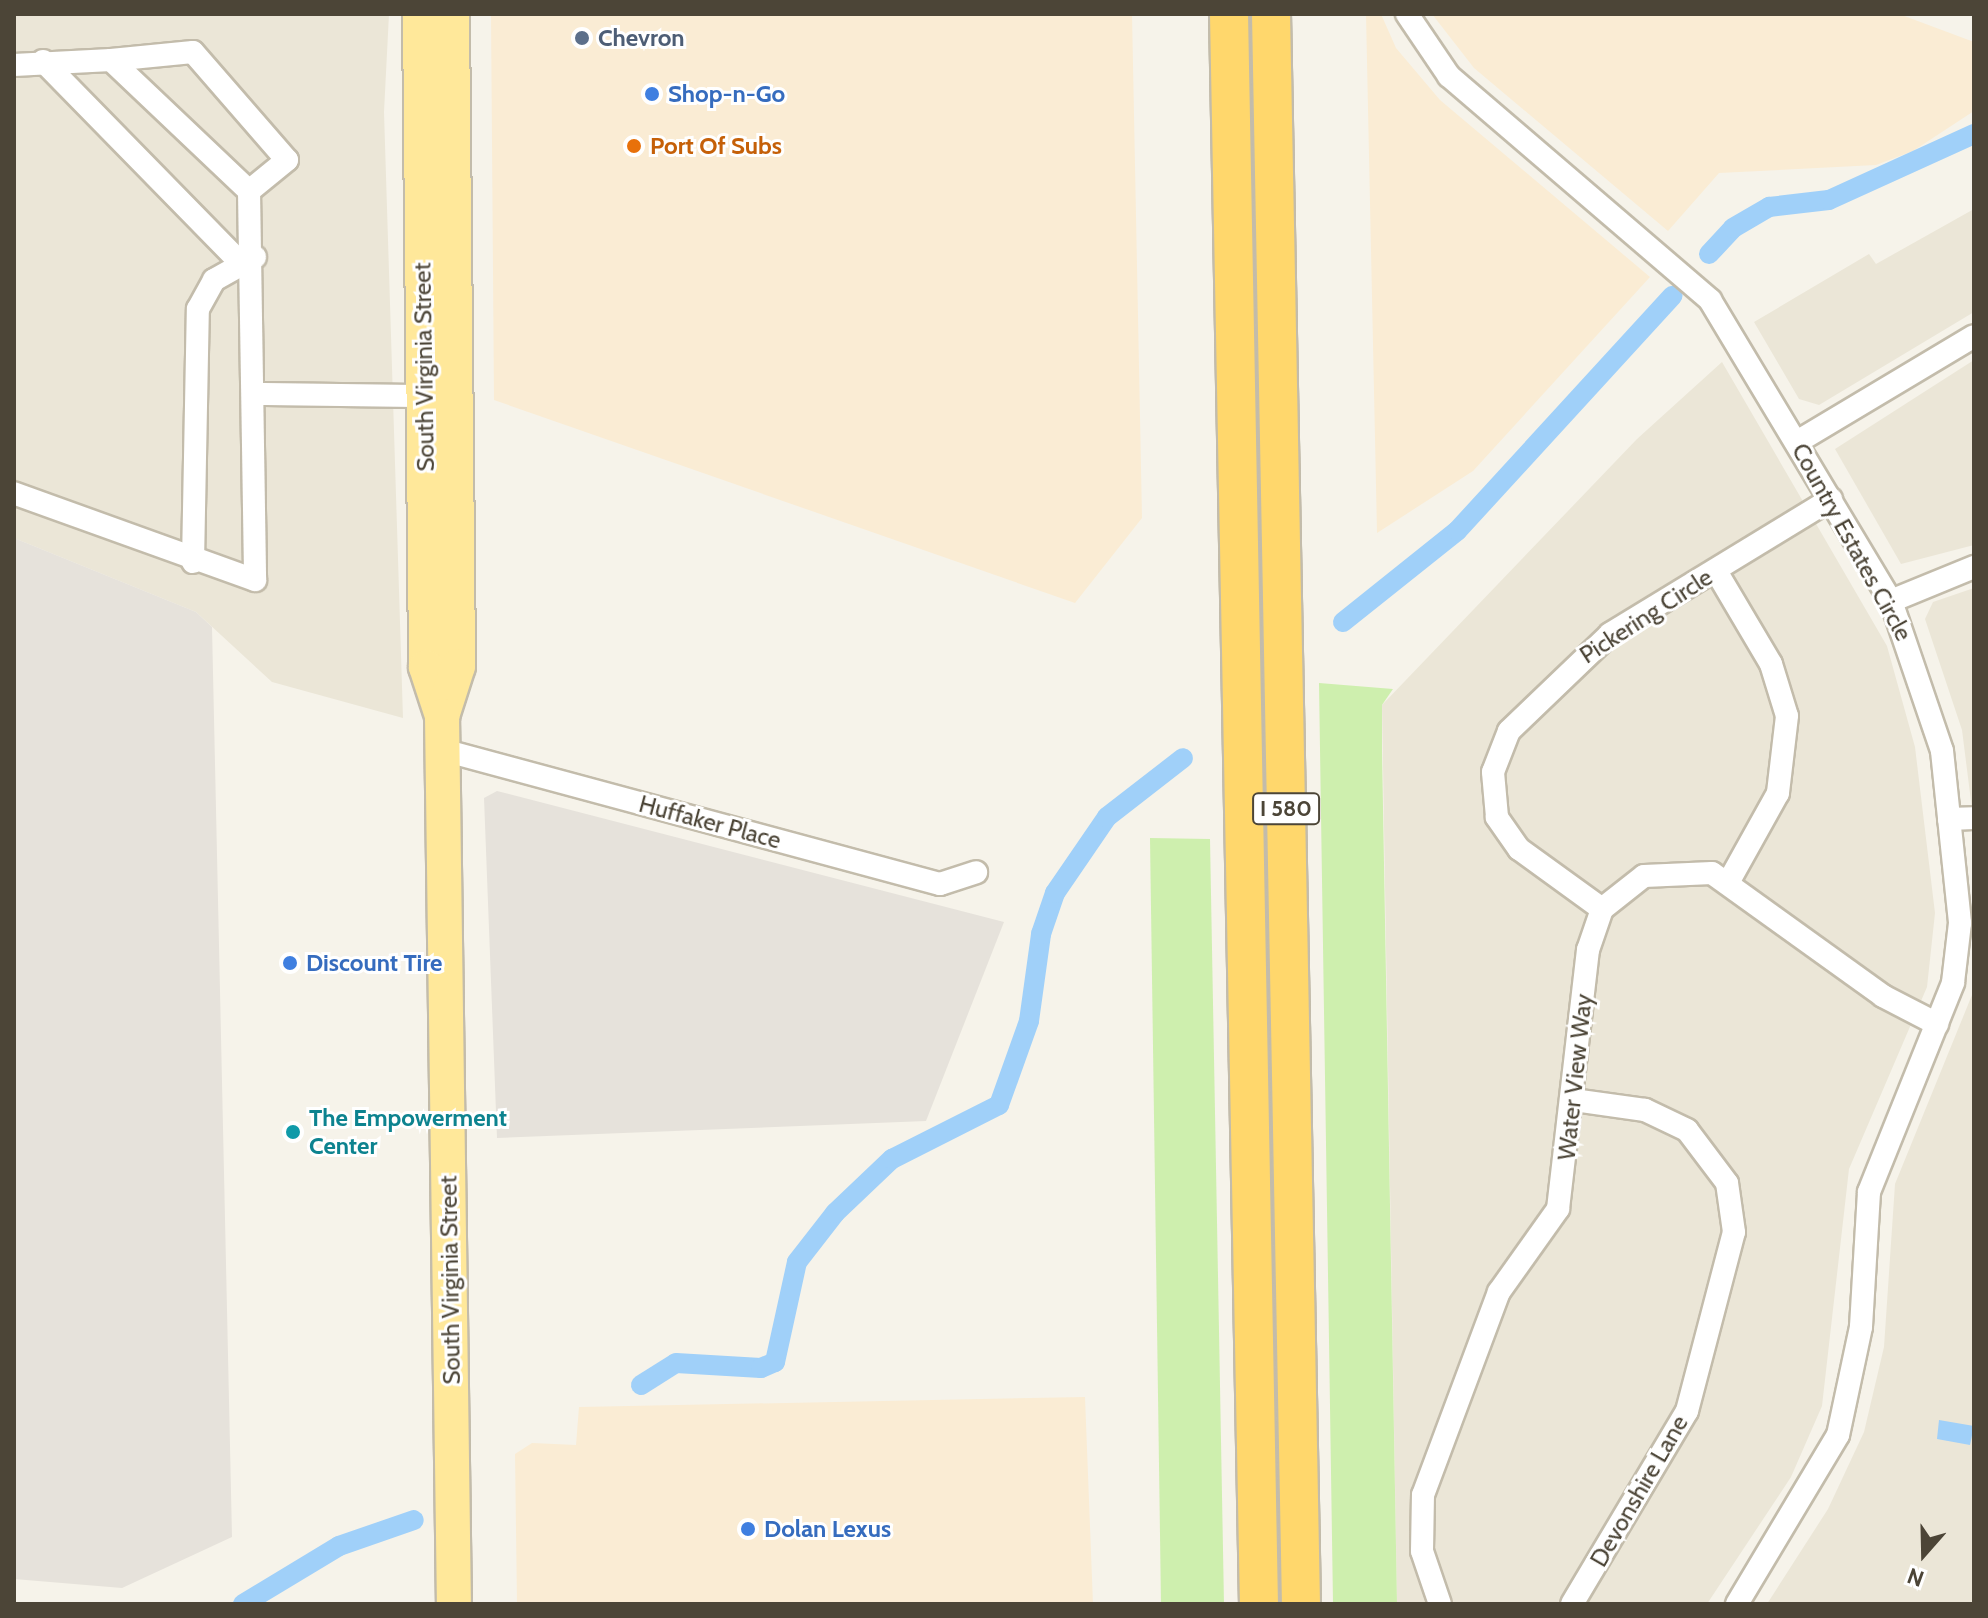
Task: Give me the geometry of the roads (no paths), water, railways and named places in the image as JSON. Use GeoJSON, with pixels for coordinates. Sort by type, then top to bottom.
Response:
{"type":"FeatureCollection","features":[{"type":"Feature","properties":{"kind":"highway","name":"I 580"},"geometry":{"type":"LineString","coordinates":[[1229,14],[1259,1604]]}},
{"type":"Feature","properties":{"kind":"highway","name":"I 580"},"geometry":{"type":"LineString","coordinates":[[1271,14],[1301,1604]]}},
{"type":"Feature","properties":{"kind":"main road","name":"South Virginia Street"},"geometry":{"type":"LineString","coordinates":[[442,716],[458,666],[452,14]]}},
{"type":"Feature","properties":{"kind":"main road"},"geometry":{"type":"LineString","coordinates":[[453,118],[469,14]]}},
{"type":"Feature","properties":{"kind":"main road","name":"South Virginia Street"},"geometry":{"type":"LineString","coordinates":[[418,19],[426,667],[442,716],[443,750],[454,1604]]}},
{"type":"Feature","properties":{"kind":"street","name":"Country Estates Circle"},"geometry":{"type":"LineString","coordinates":[[1407,14],[1449,76],[1710,300],[1891,601],[1930,700],[1949,819],[1960,923],[1953,983],[1869,1192],[1861,1327],[1838,1435],[1737,1604]]}},
{"type":"Feature","properties":{"kind":"street"},"geometry":{"type":"LineString","coordinates":[[14,65],[193,52],[287,160],[249,191]]}},
{"type":"Feature","properties":{"kind":"street"},"geometry":{"type":"LineString","coordinates":[[14,493],[193,562],[255,580],[257,394],[248,260],[249,191],[111,60]]}},
{"type":"Feature","properties":{"kind":"street"},"geometry":{"type":"LineString","coordinates":[[43,61],[248,260]]}},
{"type":"Feature","properties":{"kind":"street"},"geometry":{"type":"LineString","coordinates":[[193,562],[198,309],[214,280],[248,260]]}},
{"type":"Feature","properties":{"kind":"street"},"geometry":{"type":"LineString","coordinates":[[1797,442],[1974,336]]}},
{"type":"Feature","properties":{"kind":"street"},"geometry":{"type":"LineString","coordinates":[[257,394],[424,396]]}},
{"type":"Feature","properties":{"kind":"street","name":"Pickering Circle"},"geometry":{"type":"LineString","coordinates":[[1602,909],[1507,834],[1492,797],[1498,751],[1573,663],[1831,499]]}},
{"type":"Feature","properties":{"kind":"street"},"geometry":{"type":"LineString","coordinates":[[1891,601],[1974,567]]}},
{"type":"Feature","properties":{"kind":"street"},"geometry":{"type":"LineString","coordinates":[[1716,571],[1771,664],[1787,730],[1778,793],[1729,881]]}},
{"type":"Feature","properties":{"kind":"street","name":"Huffaker Place"},"geometry":{"type":"LineString","coordinates":[[443,750],[940,884],[976,872]]}},
{"type":"Feature","properties":{"kind":"street"},"geometry":{"type":"LineString","coordinates":[[1949,819],[1974,818]]}},
{"type":"Feature","properties":{"kind":"street"},"geometry":{"type":"LineString","coordinates":[[1602,909],[1629,884],[1667,870],[1729,881],[1883,996],[1937,1024]]}},
{"type":"Feature","properties":{"kind":"street","name":"Water View Way"},"geometry":{"type":"LineString","coordinates":[[1440,1604],[1420,1522],[1429,1467],[1499,1292],[1558,1209],[1588,950],[1602,909]]}},
{"type":"Feature","properties":{"kind":"street","name":"Devonshire Lane"},"geometry":{"type":"LineString","coordinates":[[1572,1604],[1687,1411],[1734,1232],[1727,1183],[1687,1130],[1645,1110],[1573,1100]]}},
{"type":"Feature","properties":{"kind":"water"},"geometry":{"type":"Polygon","coordinates":[[[1939,1420],[1974,1426],[1970,1445],[1937,1439],[1939,1420]]]}},
{"type":"Feature","properties":{"kind":"waterway"},"geometry":{"type":"LineString","coordinates":[[1709,254],[1733,228],[1769,207],[1829,200],[1974,134]]}},
{"type":"Feature","properties":{"kind":"waterway"},"geometry":{"type":"LineString","coordinates":[[1343,622],[1457,531],[1672,296]]}},
{"type":"Feature","properties":{"kind":"waterway"},"geometry":{"type":"LineString","coordinates":[[641,1385],[676,1363],[761,1368],[775,1362],[797,1262],[835,1213],[892,1159],[999,1105],[1029,1021],[1041,934],[1055,893],[1107,817],[1183,758]]}},
{"type":"Feature","properties":{"kind":"waterway"},"geometry":{"type":"LineString","coordinates":[[243,1604],[339,1546],[414,1520]]}},
{"type":"Feature","properties":{"kind":"place","name":"Chevron"},"geometry":{"type":"Point","coordinates":[582,38]}},
{"type":"Feature","properties":{"kind":"place","name":"Shop-n-Go"},"geometry":{"type":"Point","coordinates":[652,94]}},
{"type":"Feature","properties":{"kind":"place","name":"Port Of Subs"},"geometry":{"type":"Point","coordinates":[634,146]}},
{"type":"Feature","properties":{"kind":"place","name":"Discount Tire"},"geometry":{"type":"Point","coordinates":[290,963]}},
{"type":"Feature","properties":{"kind":"place","name":"The Empowerment Center"},"geometry":{"type":"Point","coordinates":[293,1132]}},
{"type":"Feature","properties":{"kind":"place","name":"Dolan Lexus"},"geometry":{"type":"Point","coordinates":[748,1529]}}]}
